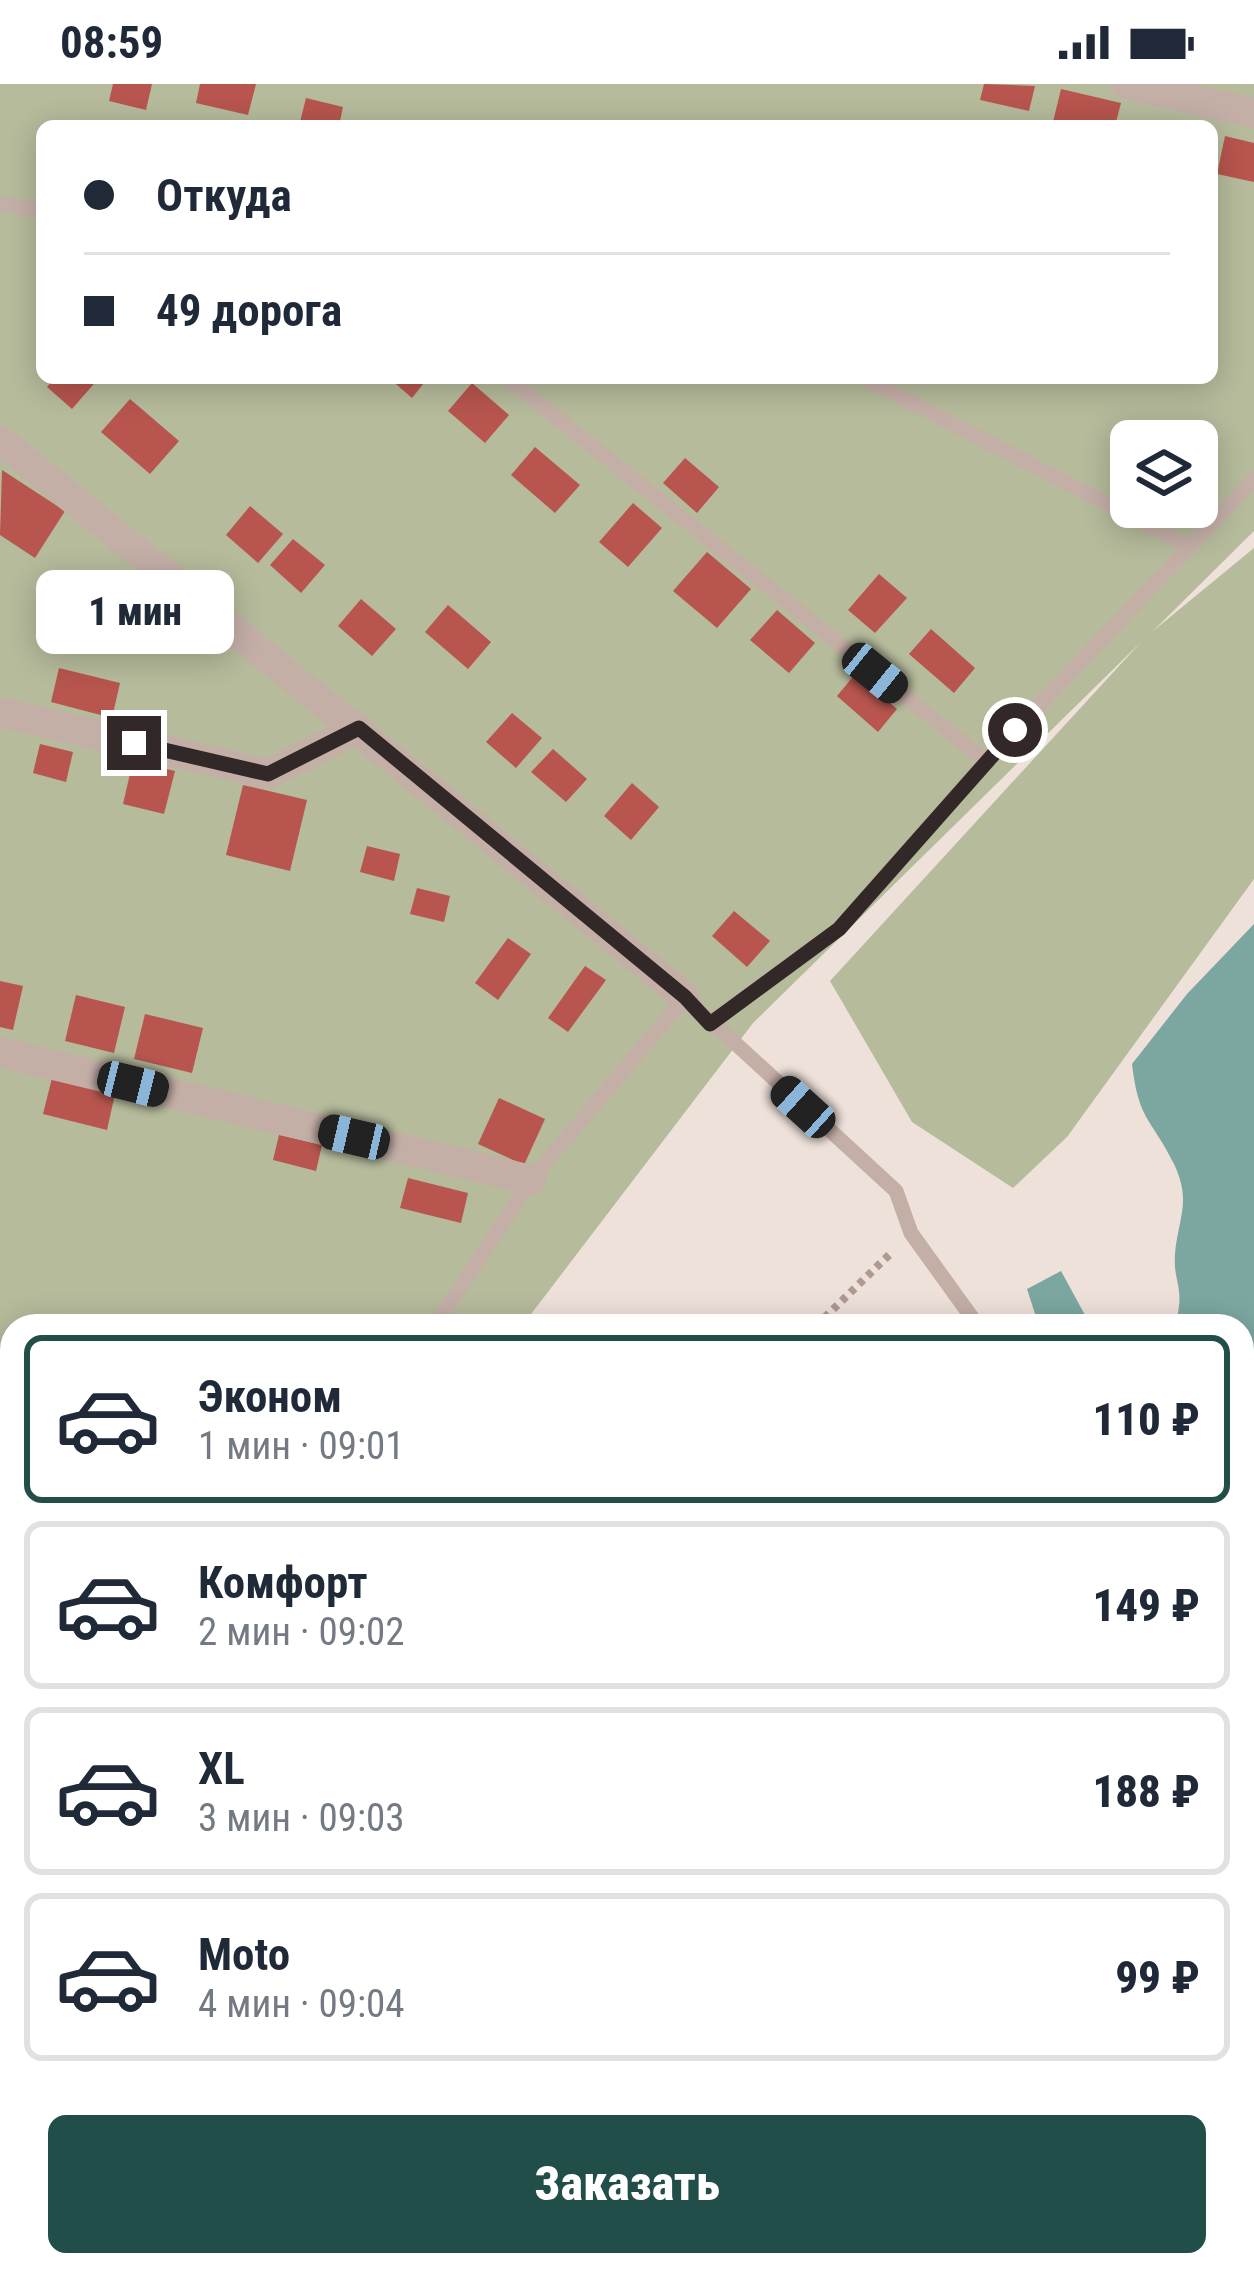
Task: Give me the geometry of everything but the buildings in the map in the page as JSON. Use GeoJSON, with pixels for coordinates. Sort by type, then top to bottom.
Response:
{"type":"FeatureCollection","features":[{"type":"Feature","properties":{"kind":"street"},"geometry":{"type":"LineString","coordinates":[[1126,84],[1254,113]]}},
{"type":"Feature","properties":{"kind":"street"},"geometry":{"type":"LineString","coordinates":[[0,440],[685,997]]}},
{"type":"Feature","properties":{"kind":"street"},"geometry":{"type":"LineString","coordinates":[[0,712],[268,774],[359,728]]}},
{"type":"Feature","properties":{"kind":"street"},"geometry":{"type":"LineString","coordinates":[[0,1052],[532,1180]]}},
{"type":"Feature","properties":{"kind":"lane"},"geometry":{"type":"LineString","coordinates":[[0,203],[36,210]]}},
{"type":"Feature","properties":{"kind":"lane"},"geometry":{"type":"LineString","coordinates":[[515,384],[986,761]]}},
{"type":"Feature","properties":{"kind":"lane"},"geometry":{"type":"LineString","coordinates":[[876,384],[1189,546]]}},
{"type":"Feature","properties":{"kind":"lane"},"geometry":{"type":"LineString","coordinates":[[710,1024],[839,929],[986,761],[1254,478]]}},
{"type":"Feature","properties":{"kind":"lane"},"geometry":{"type":"LineString","coordinates":[[443,1314],[532,1180],[685,997],[896,1191],[911,1233],[969,1314]]}},
{"type":"Feature","properties":{"kind":"path"},"geometry":{"type":"LineString","coordinates":[[828,1314],[911,1233]]}},
{"type":"Feature","properties":{"kind":"green space"},"geometry":{"type":"Polygon","coordinates":[[[0,84],[1254,84],[1254,531],[1153,631],[1254,548],[1254,879],[1067,1137],[1013,1188],[912,1122],[830,981],[1141,642],[753,1023],[531,1314],[0,1314],[0,84]]]}},
{"type":"Feature","properties":{"kind":"water"},"geometry":{"type":"Polygon","coordinates":[[[1254,924],[1254,1314],[1177,1314],[1175,1254],[1182,1189],[1174,1164],[1142,1109],[1132,1064],[1187,994],[1254,924]]]}},
{"type":"Feature","properties":{"kind":"water"},"geometry":{"type":"Polygon","coordinates":[[[1061,1271],[1084,1314],[1035,1314],[1027,1289],[1061,1271]]]}},
{"type":"Feature","properties":{"kind":"route"},"geometry":{"type":"LineString","coordinates":[[134,743],[268,774],[359,728],[685,997],[710,1024],[839,929],[1015,730]]}}]}
